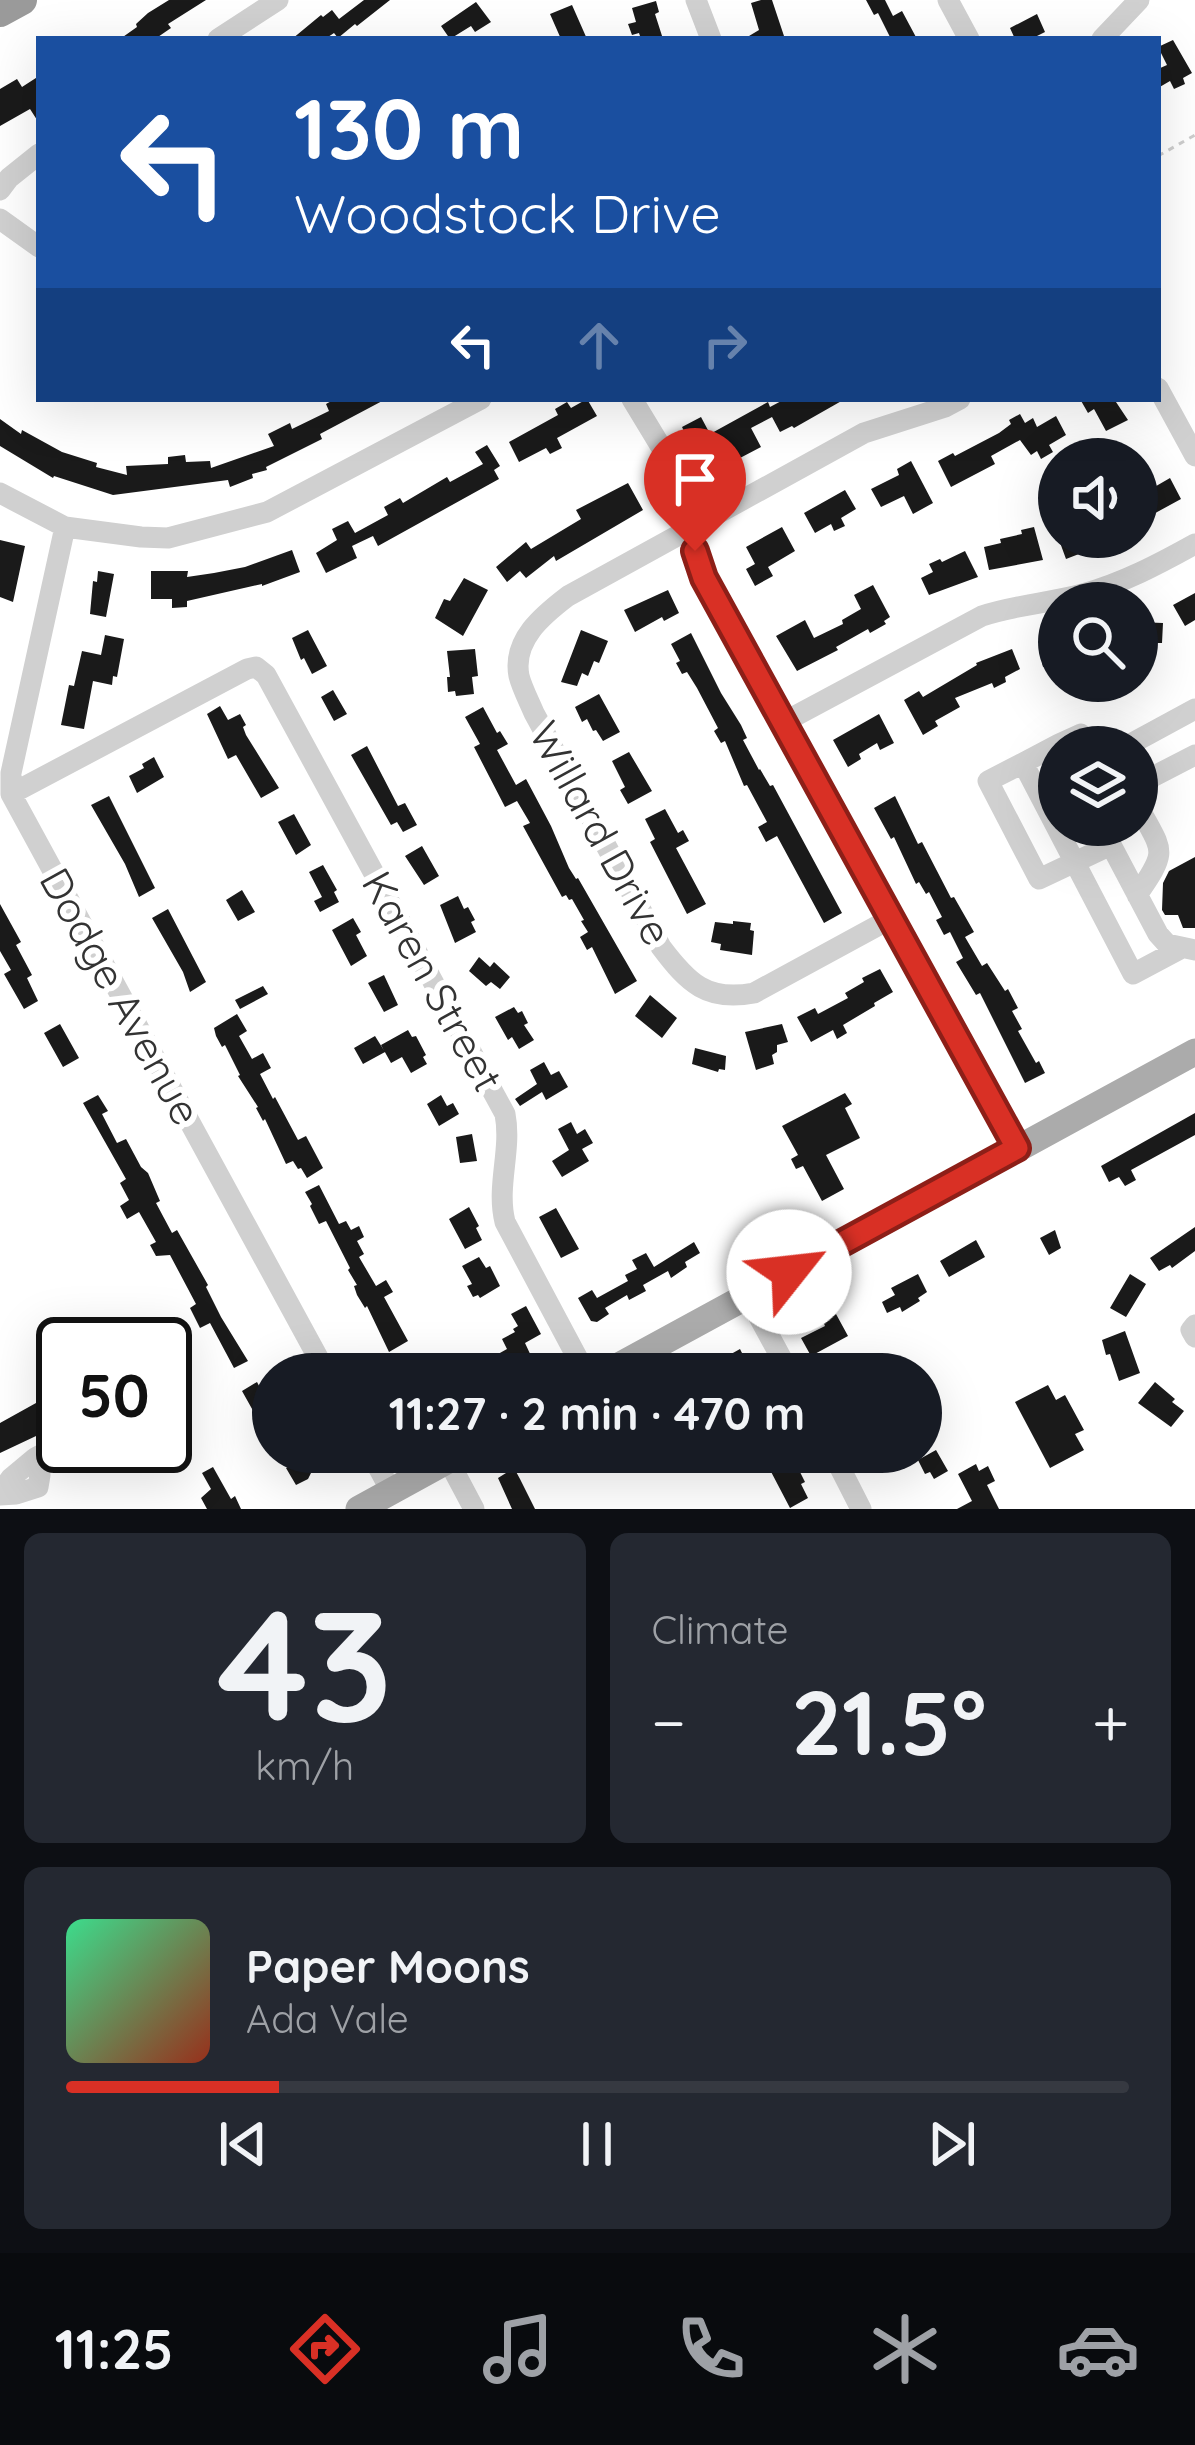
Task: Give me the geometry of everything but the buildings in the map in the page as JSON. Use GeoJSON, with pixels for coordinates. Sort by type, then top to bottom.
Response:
{"type":"FeatureCollection","features":[{"type":"Feature","properties":{"kind":"highway"},"geometry":{"type":"LineString","coordinates":[[0,12],[22,0]]}},
{"type":"Feature","properties":{"kind":"main road"},"geometry":{"type":"LineString","coordinates":[[642,1353],[1195,1052]]}},
{"type":"Feature","properties":{"kind":"main road"},"geometry":{"type":"LineString","coordinates":[[359,1509],[424,1473]]}},
{"type":"Feature","properties":{"kind":"street"},"geometry":{"type":"LineString","coordinates":[[223,36],[278,0]]}},
{"type":"Feature","properties":{"kind":"street"},"geometry":{"type":"LineString","coordinates":[[696,0],[710,36]]}},
{"type":"Feature","properties":{"kind":"street"},"geometry":{"type":"LineString","coordinates":[[948,0],[967,36]]}},
{"type":"Feature","properties":{"kind":"street"},"geometry":{"type":"LineString","coordinates":[[1105,36],[1139,0]]}},
{"type":"Feature","properties":{"kind":"street"},"geometry":{"type":"LineString","coordinates":[[0,190],[36,156]]}},
{"type":"Feature","properties":{"kind":"street"},"geometry":{"type":"LineString","coordinates":[[0,219],[36,245]]}},
{"type":"Feature","properties":{"kind":"street"},"geometry":{"type":"LineString","coordinates":[[1161,394],[1195,457]]}},
{"type":"Feature","properties":{"kind":"street"},"geometry":{"type":"LineString","coordinates":[[0,493],[64,527],[168,538],[267,512],[475,402]]}},
{"type":"Feature","properties":{"kind":"street"},"geometry":{"type":"LineString","coordinates":[[634,402],[678,475],[691,508],[695,551],[704,578],[1017,1148]]}},
{"type":"Feature","properties":{"kind":"street"},"geometry":{"type":"LineString","coordinates":[[694,529],[864,434],[954,402]]}},
{"type":"Feature","properties":{"kind":"street"},"geometry":{"type":"LineString","coordinates":[[11,794],[11,772],[64,527]]}},
{"type":"Feature","properties":{"kind":"street","name":"Willard Drive"},"geometry":{"type":"LineString","coordinates":[[694,529],[546,612],[520,651],[519,675],[533,713],[662,947],[680,973],[697,986],[734,997],[754,993],[890,919]]}},
{"type":"Feature","properties":{"kind":"street"},"geometry":{"type":"LineString","coordinates":[[784,722],[982,616],[1108,586],[1195,544]]}},
{"type":"Feature","properties":{"kind":"street","name":"Karen Street"},"geometry":{"type":"LineString","coordinates":[[11,794],[256,667],[266,675],[505,1114],[509,1133],[501,1205],[505,1222],[575,1353]]}},
{"type":"Feature","properties":{"kind":"street"},"geometry":{"type":"LineString","coordinates":[[1158,730],[1195,710]]}},
{"type":"Feature","properties":{"kind":"street"},"geometry":{"type":"LineString","coordinates":[[1158,774],[1195,755]]}},
{"type":"Feature","properties":{"kind":"street"},"geometry":{"type":"LineString","coordinates":[[1038,756],[988,782],[1039,879],[1076,863],[1094,846]]}},
{"type":"Feature","properties":{"kind":"street"},"geometry":{"type":"LineString","coordinates":[[1023,763],[1038,790]]}},
{"type":"Feature","properties":{"kind":"street","name":"Dodge Avenue"},"geometry":{"type":"LineString","coordinates":[[11,794],[316,1353]]}},
{"type":"Feature","properties":{"kind":"street"},"geometry":{"type":"LineString","coordinates":[[1021,845],[1038,836]]}},
{"type":"Feature","properties":{"kind":"street"},"geometry":{"type":"LineString","coordinates":[[1137,895],[1160,857],[1158,844]]}},
{"type":"Feature","properties":{"kind":"street"},"geometry":{"type":"LineString","coordinates":[[1068,846],[1133,974],[1188,950]]}},
{"type":"Feature","properties":{"kind":"street"},"geometry":{"type":"LineString","coordinates":[[1112,846],[1158,934],[1167,944],[1188,950]]}},
{"type":"Feature","properties":{"kind":"street"},"geometry":{"type":"LineString","coordinates":[[747,1295],[779,1353]]}},
{"type":"Feature","properties":{"kind":"street"},"geometry":{"type":"LineString","coordinates":[[0,1494],[38,1486],[39,1473]]}},
{"type":"Feature","properties":{"kind":"street"},"geometry":{"type":"LineString","coordinates":[[381,1473],[391,1491]]}},
{"type":"Feature","properties":{"kind":"street"},"geometry":{"type":"LineString","coordinates":[[462,1473],[474,1509]]}},
{"type":"Feature","properties":{"kind":"street"},"geometry":{"type":"LineString","coordinates":[[843,1473],[861,1509]]}},
{"type":"Feature","properties":{"kind":"path"},"geometry":{"type":"LineString","coordinates":[[1161,154],[1195,135]]}},
{"type":"Feature","properties":{"kind":"route"},"geometry":{"type":"LineString","coordinates":[[695,551],[704,578],[1017,1148],[789,1272]]}}]}
